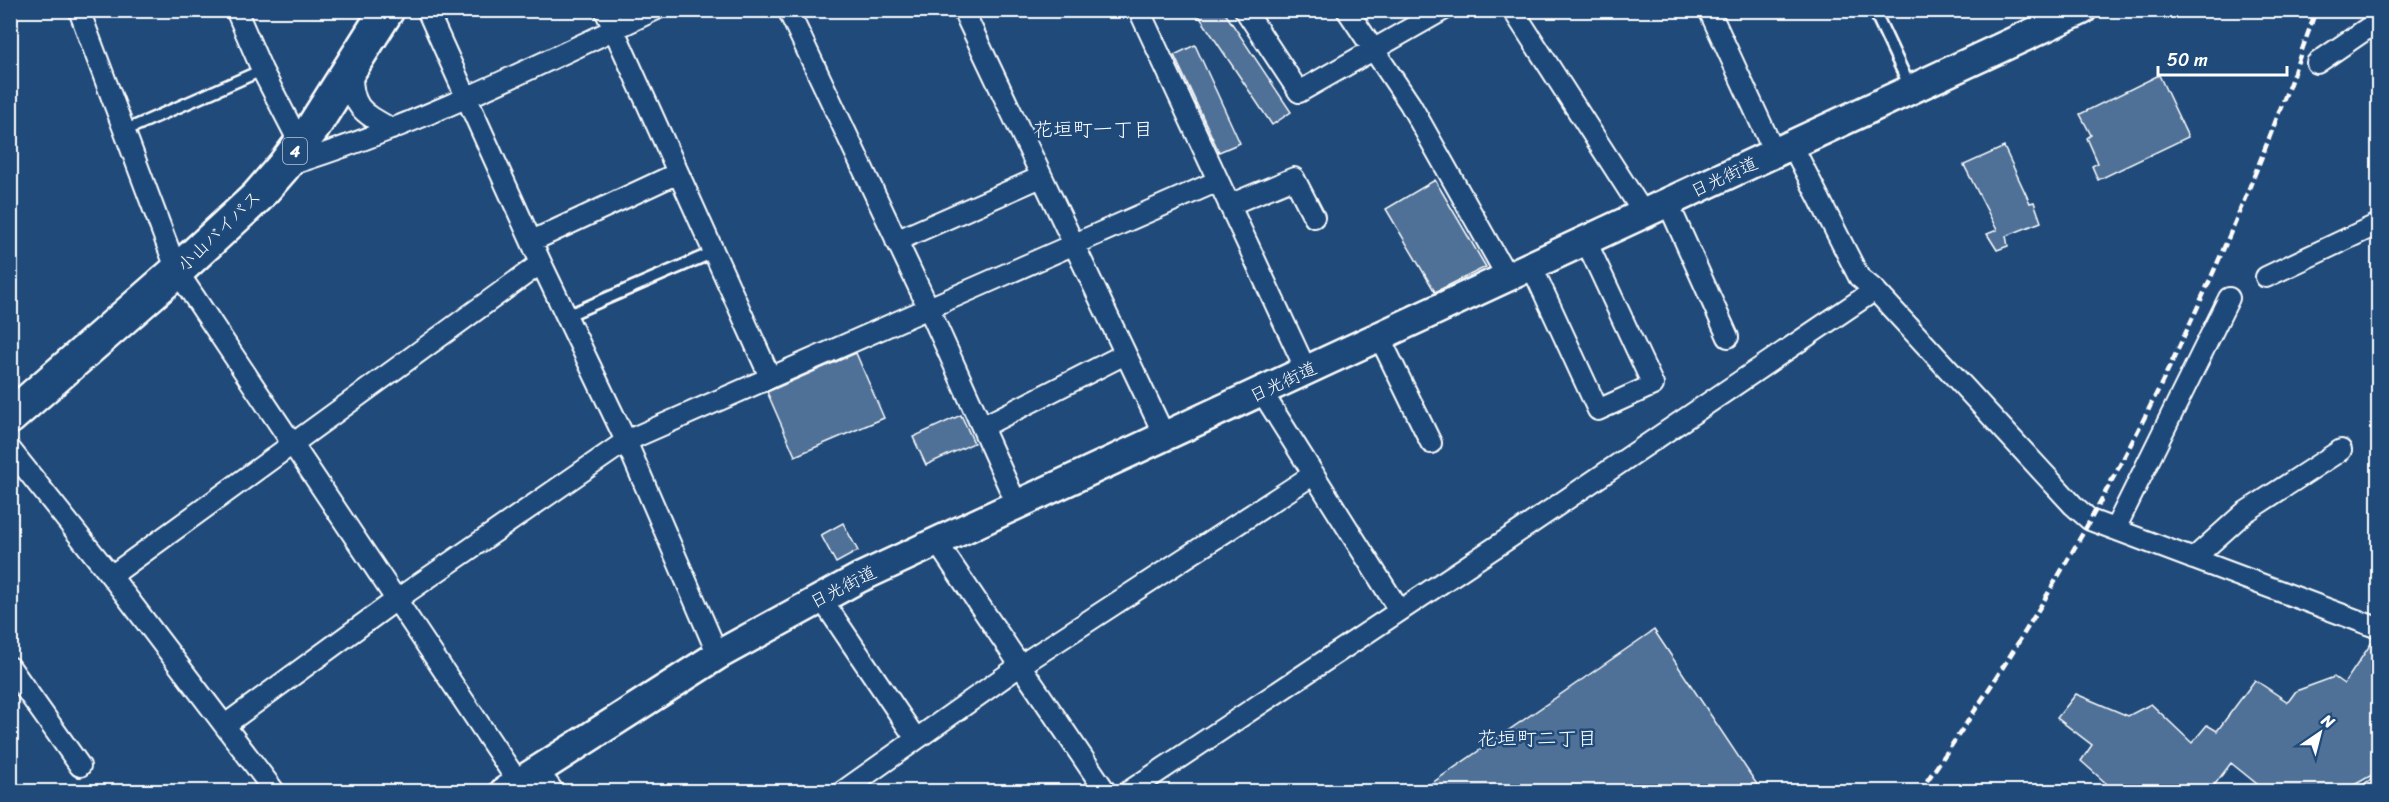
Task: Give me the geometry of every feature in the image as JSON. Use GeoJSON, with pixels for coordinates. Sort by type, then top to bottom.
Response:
{"type":"FeatureCollection","features":[{"type":"Feature","properties":{"kind":"highway","name":"小山バイパス"},"geometry":{"type":"LineString","coordinates":[[10,417],[231,222],[292,156],[387,10]]}},
{"type":"Feature","properties":{"kind":"main road","name":"日光街道"},"geometry":{"type":"LineString","coordinates":[[529,784],[718,655],[820,598],[936,541],[1307,372],[1911,90],[2049,17],[2082,10]]}},
{"type":"Feature","properties":{"kind":"street"},"geometry":{"type":"LineString","coordinates":[[79,10],[177,271],[396,600],[529,784]]}},
{"type":"Feature","properties":{"kind":"street"},"geometry":{"type":"LineString","coordinates":[[236,10],[262,70],[292,156],[329,153],[392,129],[467,98],[655,10]]}},
{"type":"Feature","properties":{"kind":"street"},"geometry":{"type":"LineString","coordinates":[[605,10],[770,377]]}},
{"type":"Feature","properties":{"kind":"street"},"geometry":{"type":"LineString","coordinates":[[788,10],[929,309],[1017,505]]}},
{"type":"Feature","properties":{"kind":"street"},"geometry":{"type":"LineString","coordinates":[[963,10],[1165,437]]}},
{"type":"Feature","properties":{"kind":"street"},"geometry":{"type":"LineString","coordinates":[[1139,10],[1307,372]]}},
{"type":"Feature","properties":{"kind":"street"},"geometry":{"type":"LineString","coordinates":[[1245,10],[1299,92],[1443,10]]}},
{"type":"Feature","properties":{"kind":"street"},"geometry":{"type":"LineString","coordinates":[[1347,10],[1520,272],[1598,410],[1653,385],[1586,242]]}},
{"type":"Feature","properties":{"kind":"street"},"geometry":{"type":"LineString","coordinates":[[1513,10],[1656,209],[1728,337]]}},
{"type":"Feature","properties":{"kind":"street"},"geometry":{"type":"LineString","coordinates":[[1709,10],[1783,150],[1859,277],[1875,290],[2073,505],[2090,520],[2379,628]]}},
{"type":"Feature","properties":{"kind":"street"},"geometry":{"type":"LineString","coordinates":[[432,12],[467,98],[566,316],[626,441],[718,655]]}},
{"type":"Feature","properties":{"kind":"street"},"geometry":{"type":"LineString","coordinates":[[2317,63],[2379,21]]}},
{"type":"Feature","properties":{"kind":"street"},"geometry":{"type":"LineString","coordinates":[[352,67],[351,93],[366,115],[392,129]]}},
{"type":"Feature","properties":{"kind":"street"},"geometry":{"type":"LineString","coordinates":[[532,242],[678,173]]}},
{"type":"Feature","properties":{"kind":"street"},"geometry":{"type":"LineString","coordinates":[[897,241],[1041,177]]}},
{"type":"Feature","properties":{"kind":"street"},"geometry":{"type":"LineString","coordinates":[[1229,205],[1294,178],[1314,217]]}},
{"type":"Feature","properties":{"kind":"street"},"geometry":{"type":"LineString","coordinates":[[225,724],[396,600],[626,441],[1218,181]]}},
{"type":"Feature","properties":{"kind":"street"},"geometry":{"type":"LineString","coordinates":[[2266,277],[2379,224]]}},
{"type":"Feature","properties":{"kind":"street"},"geometry":{"type":"LineString","coordinates":[[111,576],[542,263]]}},
{"type":"Feature","properties":{"kind":"street"},"geometry":{"type":"LineString","coordinates":[[1128,792],[1875,290]]}},
{"type":"Feature","properties":{"kind":"street"},"geometry":{"type":"LineString","coordinates":[[2115,530],[2229,298]]}},
{"type":"Feature","properties":{"kind":"street"},"geometry":{"type":"LineString","coordinates":[[1380,338],[1431,443]]}},
{"type":"Feature","properties":{"kind":"street"},"geometry":{"type":"LineString","coordinates":[[982,427],[1125,354]]}},
{"type":"Feature","properties":{"kind":"street"},"geometry":{"type":"LineString","coordinates":[[1262,392],[1399,610]]}},
{"type":"Feature","properties":{"kind":"street"},"geometry":{"type":"LineString","coordinates":[[10,449],[111,576],[275,792]]}},
{"type":"Feature","properties":{"kind":"street"},"geometry":{"type":"LineString","coordinates":[[2193,559],[2244,513],[2342,450]]}},
{"type":"Feature","properties":{"kind":"street"},"geometry":{"type":"LineString","coordinates":[[842,792],[1021,665],[1314,474]]}},
{"type":"Feature","properties":{"kind":"street"},"geometry":{"type":"LineString","coordinates":[[936,541],[1106,792]]}},
{"type":"Feature","properties":{"kind":"street"},"geometry":{"type":"LineString","coordinates":[[820,598],[916,739]]}},
{"type":"Feature","properties":{"kind":"street"},"geometry":{"type":"LineString","coordinates":[[10,667],[80,766]]}},
{"type":"Feature","properties":{"kind":"street"},"geometry":{"type":"LineString","coordinates":[[2372,792],[2379,788]]}},
{"type":"Feature","properties":{"kind":"lane"},"geometry":{"type":"LineString","coordinates":[[1874,10],[1911,90]]}},
{"type":"Feature","properties":{"kind":"lane"},"geometry":{"type":"LineString","coordinates":[[124,131],[262,70]]}},
{"type":"Feature","properties":{"kind":"lane"},"geometry":{"type":"LineString","coordinates":[[566,316],[714,252]]}},
{"type":"Feature","properties":{"kind":"building"},"geometry":{"type":"Polygon","coordinates":[[[1195,10],[1223,10],[1291,112],[1272,125],[1195,10]]]}},
{"type":"Feature","properties":{"kind":"building"},"geometry":{"type":"Polygon","coordinates":[[[1195,45],[1240,143],[1219,152],[1174,55],[1195,45]]]}},
{"type":"Feature","properties":{"kind":"building"},"geometry":{"type":"Polygon","coordinates":[[[2159,75],[2188,137],[2098,180],[2092,166],[2098,163],[2087,138],[2091,135],[2080,114],[2159,75]]]}},
{"type":"Feature","properties":{"kind":"building"},"geometry":{"type":"Polygon","coordinates":[[[2004,147],[2030,203],[2034,202],[2041,222],[2006,236],[2008,246],[1997,250],[1987,234],[1997,230],[1964,165],[2004,147]]]}},
{"type":"Feature","properties":{"kind":"building"},"geometry":{"type":"Polygon","coordinates":[[[1435,180],[1486,267],[1435,292],[1386,209],[1435,180]]]}},
{"type":"Feature","properties":{"kind":"building"},"geometry":{"type":"Polygon","coordinates":[[[856,353],[884,418],[795,456],[767,392],[856,353]]]}},
{"type":"Feature","properties":{"kind":"building"},"geometry":{"type":"Polygon","coordinates":[[[961,415],[974,443],[926,465],[913,437],[961,415]]]}},
{"type":"Feature","properties":{"kind":"building"},"geometry":{"type":"Polygon","coordinates":[[[843,523],[858,551],[836,563],[821,535],[843,523]]]}},
{"type":"Feature","properties":{"kind":"building"},"geometry":{"type":"Polygon","coordinates":[[[1654,630],[1762,792],[1419,792],[1654,630]]]}},
{"type":"Feature","properties":{"kind":"building"},"geometry":{"type":"Polygon","coordinates":[[[2374,639],[2379,640],[2379,771],[2342,792],[2267,792],[2231,763],[2209,792],[2116,792],[2081,761],[2092,745],[2057,718],[2076,694],[2128,716],[2151,704],[2192,743],[2207,725],[2217,731],[2255,680],[2288,702],[2296,691],[2334,677],[2344,684],[2374,639]]]}},
{"type":"Feature","properties":{"kind":"railway"},"geometry":{"type":"LineString","coordinates":[[1919,792],[1981,701],[2039,608],[2094,513],[2146,415],[2238,215],[2279,113],[2316,10]]}},
{"type":"Feature","properties":{"kind":"district","name":"花垣町一丁目"},"geometry":{"type":"Point","coordinates":[1093,129]}},
{"type":"Feature","properties":{"kind":"district","name":"花垣町二丁目"},"geometry":{"type":"Point","coordinates":[1537,738]}}]}
